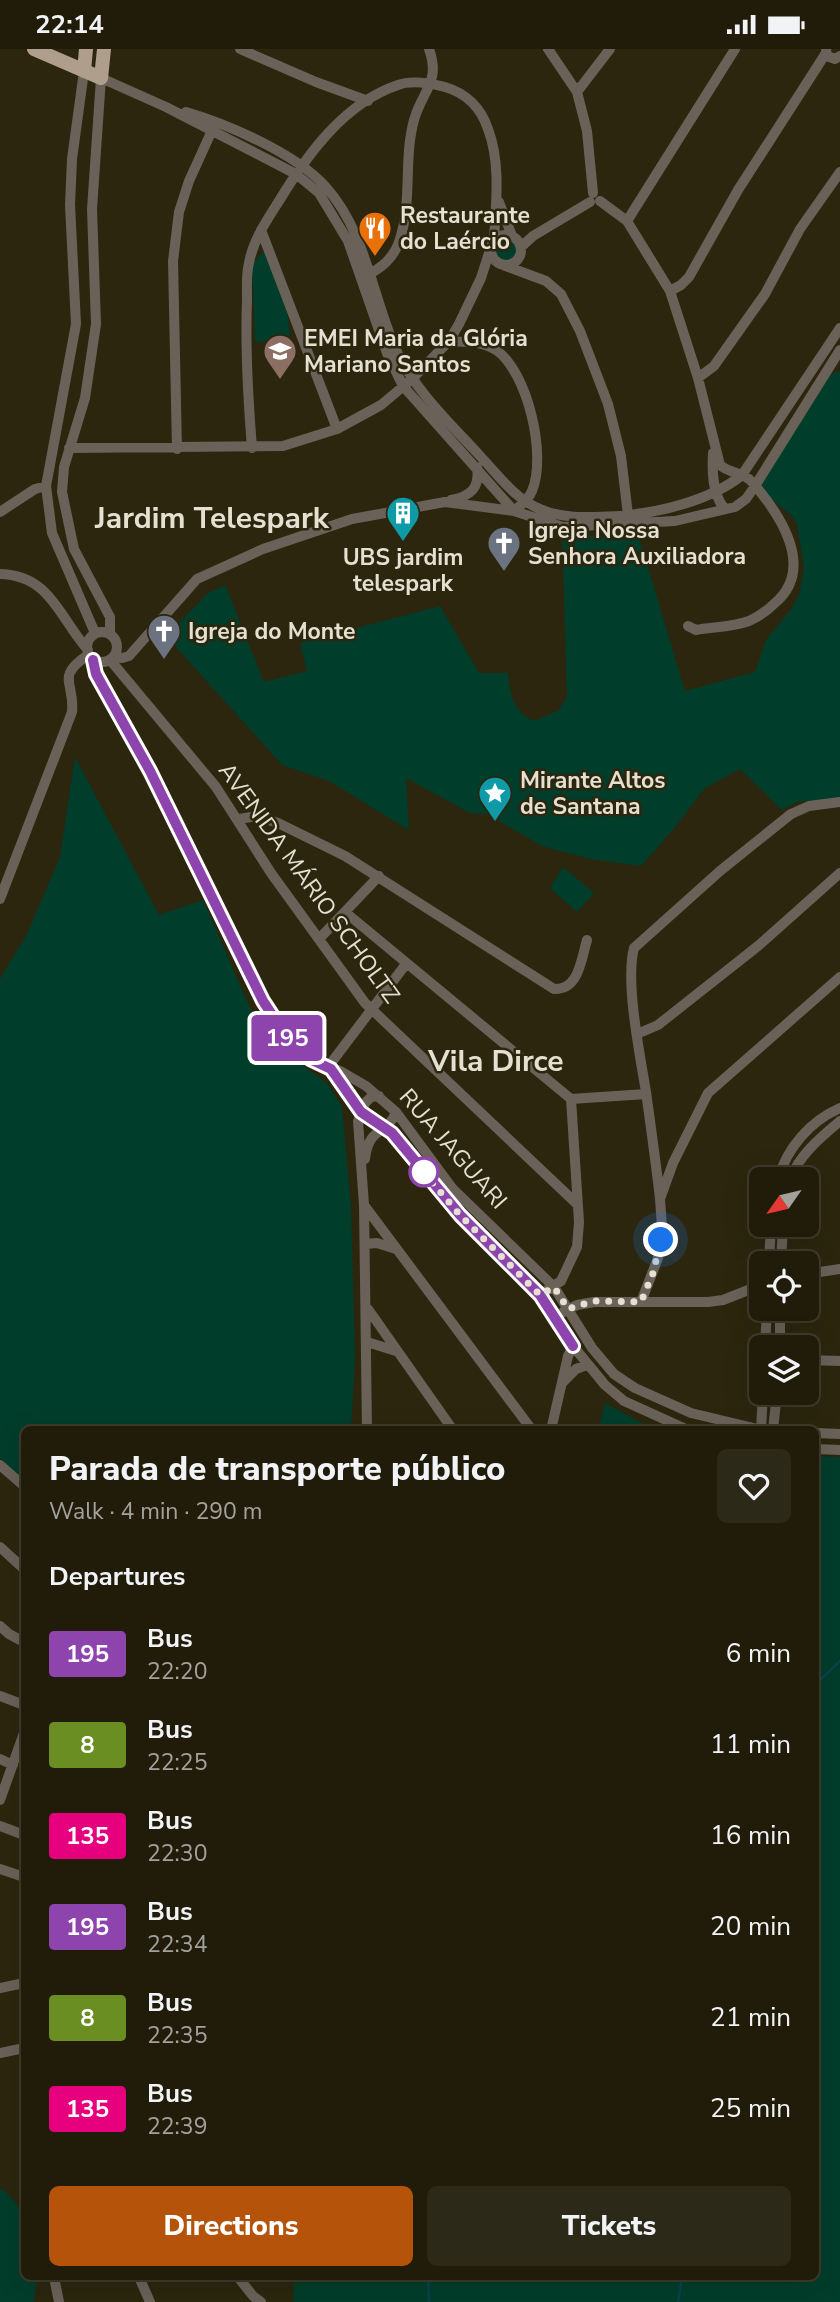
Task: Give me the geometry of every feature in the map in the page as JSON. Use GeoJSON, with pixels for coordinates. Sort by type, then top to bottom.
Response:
{"type":"FeatureCollection","features":[{"type":"Feature","properties":{"kind":"main road"},"geometry":{"type":"LineString","coordinates":[[34,49],[100,78],[104,49]]}},
{"type":"Feature","properties":{"kind":"main road"},"geometry":{"type":"LineString","coordinates":[[85,71],[86,49]]}},
{"type":"Feature","properties":{"kind":"street"},"geometry":{"type":"LineString","coordinates":[[240,49],[368,101]]}},
{"type":"Feature","properties":{"kind":"street"},"geometry":{"type":"LineString","coordinates":[[365,276],[390,260],[399,244],[409,193],[408,146],[415,116],[432,83],[434,66],[429,49]]}},
{"type":"Feature","properties":{"kind":"street"},"geometry":{"type":"LineString","coordinates":[[548,49],[577,92],[587,131],[594,198],[627,221],[670,291],[698,378],[720,465],[732,473],[750,479],[789,537],[794,559],[794,576],[786,594],[748,621],[696,630],[688,626]]}},
{"type":"Feature","properties":{"kind":"street"},"geometry":{"type":"LineString","coordinates":[[577,92],[610,49]]}},
{"type":"Feature","properties":{"kind":"street"},"geometry":{"type":"LineString","coordinates":[[627,221],[735,49]]}},
{"type":"Feature","properties":{"kind":"street"},"geometry":{"type":"LineString","coordinates":[[670,291],[689,277],[738,190],[816,68],[833,56]]}},
{"type":"Feature","properties":{"kind":"street"},"geometry":{"type":"LineString","coordinates":[[85,71],[72,159],[70,205],[76,324],[46,486],[47,512],[52,533],[91,647],[111,660],[129,656],[197,579],[263,549],[352,519],[463,498],[471,493],[479,480],[477,467]]}},
{"type":"Feature","properties":{"kind":"street"},"geometry":{"type":"LineString","coordinates":[[114,638],[110,617],[74,549],[62,492],[64,467],[85,398],[96,324],[92,209],[100,78],[214,126],[325,186],[356,237],[365,276],[408,383],[514,510]]}},
{"type":"Feature","properties":{"kind":"street"},"geometry":{"type":"LineString","coordinates":[[252,448],[245,334],[249,263],[261,230],[299,170],[334,127],[368,101],[399,84],[432,83],[452,89],[467,98],[480,112],[494,149],[494,259],[546,281]]}},
{"type":"Feature","properties":{"kind":"street"},"geometry":{"type":"LineString","coordinates":[[177,449],[173,261],[179,212],[189,181],[214,126]]}},
{"type":"Feature","properties":{"kind":"street"},"geometry":{"type":"LineString","coordinates":[[698,378],[714,366],[765,294],[800,229],[840,172]]}},
{"type":"Feature","properties":{"kind":"street"},"geometry":{"type":"LineString","coordinates":[[496,193],[501,211],[531,268],[561,294],[580,331],[596,370],[621,456],[631,520]]}},
{"type":"Feature","properties":{"kind":"street"},"geometry":{"type":"LineString","coordinates":[[517,243],[594,198]]}},
{"type":"Feature","properties":{"kind":"street"},"geometry":{"type":"LineString","coordinates":[[261,230],[337,429]]}},
{"type":"Feature","properties":{"kind":"street"},"geometry":{"type":"LineString","coordinates":[[69,448],[283,446],[337,429],[381,405],[408,383],[449,341],[481,278],[492,245],[501,235],[517,243]]}},
{"type":"Feature","properties":{"kind":"street"},"geometry":{"type":"LineString","coordinates":[[481,278],[489,268],[517,260],[517,243]]}},
{"type":"Feature","properties":{"kind":"street"},"geometry":{"type":"LineString","coordinates":[[445,502],[514,510],[563,527],[631,520],[717,493],[742,475],[840,328]]}},
{"type":"Feature","properties":{"kind":"street"},"geometry":{"type":"LineString","coordinates":[[449,341],[480,343],[497,351],[516,376],[530,407],[537,432],[537,463],[533,490],[525,502],[514,510]]}},
{"type":"Feature","properties":{"kind":"street"},"geometry":{"type":"LineString","coordinates":[[822,356],[839,358]]}},
{"type":"Feature","properties":{"kind":"street"},"geometry":{"type":"LineString","coordinates":[[408,383],[425,397],[525,502],[549,513],[567,517],[675,521],[735,507],[746,499],[825,374],[839,358]]}},
{"type":"Feature","properties":{"kind":"street"},"geometry":{"type":"LineString","coordinates":[[64,392],[72,400],[85,398]]}},
{"type":"Feature","properties":{"kind":"street"},"geometry":{"type":"LineString","coordinates":[[59,421],[70,419],[76,426]]}},
{"type":"Feature","properties":{"kind":"street"},"geometry":{"type":"LineString","coordinates":[[713,443],[712,470],[719,503],[725,509]]}},
{"type":"Feature","properties":{"kind":"street"},"geometry":{"type":"LineString","coordinates":[[0,512],[35,489],[46,486]]}},
{"type":"Feature","properties":{"kind":"street","name":"RUA JAGUARI"},"geometry":{"type":"LineString","coordinates":[[0,574],[27,578],[43,589],[68,625],[91,647],[96,674],[150,771],[263,1001],[290,1042],[310,1059],[354,1078],[379,1095],[396,1112],[452,1188],[554,1287],[584,1336],[608,1367],[635,1388],[691,1413],[745,1426]]}},
{"type":"Feature","properties":{"kind":"street"},"geometry":{"type":"LineString","coordinates":[[0,899],[72,712],[73,701],[68,678],[72,666],[105,632],[130,643],[152,632]]}},
{"type":"Feature","properties":{"kind":"street","name":"RUA JAGUARI"},"geometry":{"type":"LineString","coordinates":[[110,696],[107,683],[114,638]]}},
{"type":"Feature","properties":{"kind":"street","name":"AVENIDA MÁRIO SCHOLTZ"},"geometry":{"type":"LineString","coordinates":[[111,660],[216,787],[239,819],[271,873],[371,1010],[577,1204]]}},
{"type":"Feature","properties":{"kind":"street"},"geometry":{"type":"LineString","coordinates":[[641,1302],[658,1258],[662,1227],[637,1034],[632,959],[638,943],[720,871],[791,814],[809,806],[840,802]]}},
{"type":"Feature","properties":{"kind":"street"},"geometry":{"type":"LineString","coordinates":[[239,819],[257,816],[278,823],[345,856],[554,989],[564,990],[573,983],[587,940]]}},
{"type":"Feature","properties":{"kind":"street"},"geometry":{"type":"LineString","coordinates":[[637,1034],[658,1025],[758,946],[840,873]]}},
{"type":"Feature","properties":{"kind":"street"},"geometry":{"type":"LineString","coordinates":[[319,939],[379,876]]}},
{"type":"Feature","properties":{"kind":"street"},"geometry":{"type":"LineString","coordinates":[[345,912],[571,1099],[646,1094]]}},
{"type":"Feature","properties":{"kind":"street"},"geometry":{"type":"LineString","coordinates":[[329,1068],[406,964]]}},
{"type":"Feature","properties":{"kind":"street"},"geometry":{"type":"LineString","coordinates":[[660,1199],[673,1163],[708,1093],[840,977]]}},
{"type":"Feature","properties":{"kind":"street","name":"RUA JAGUARI"},"geometry":{"type":"LineString","coordinates":[[329,1068],[361,1112],[392,1133],[460,1215],[540,1295],[587,1365],[624,1401],[679,1426]]}},
{"type":"Feature","properties":{"kind":"street"},"geometry":{"type":"LineString","coordinates":[[368,1426],[364,1205],[358,1121],[365,1103],[371,1097],[379,1095]]}},
{"type":"Feature","properties":{"kind":"street"},"geometry":{"type":"LineString","coordinates":[[540,1295],[554,1287],[568,1271],[577,1247],[579,1222],[571,1099]]}},
{"type":"Feature","properties":{"kind":"street"},"geometry":{"type":"LineString","coordinates":[[782,1167],[784,1159],[804,1132],[840,1108]]}},
{"type":"Feature","properties":{"kind":"street"},"geometry":{"type":"LineString","coordinates":[[362,1175],[366,1147],[370,1139],[391,1124],[396,1112]]}},
{"type":"Feature","properties":{"kind":"street"},"geometry":{"type":"LineString","coordinates":[[795,1167],[815,1142],[840,1121]]}},
{"type":"Feature","properties":{"kind":"street"},"geometry":{"type":"LineString","coordinates":[[364,1205],[529,1426]]}},
{"type":"Feature","properties":{"kind":"street"},"geometry":{"type":"LineString","coordinates":[[365,1244],[377,1243],[399,1250]]}},
{"type":"Feature","properties":{"kind":"street"},"geometry":{"type":"LineString","coordinates":[[819,1272],[840,1269]]}},
{"type":"Feature","properties":{"kind":"street"},"geometry":{"type":"LineString","coordinates":[[555,1318],[568,1309],[594,1301],[708,1302],[723,1300],[749,1290]]}},
{"type":"Feature","properties":{"kind":"street"},"geometry":{"type":"LineString","coordinates":[[367,1308],[450,1426]]}},
{"type":"Feature","properties":{"kind":"street"},"geometry":{"type":"LineString","coordinates":[[367,1342],[396,1351]]}},
{"type":"Feature","properties":{"kind":"street"},"geometry":{"type":"LineString","coordinates":[[550,1426],[573,1346]]}},
{"type":"Feature","properties":{"kind":"street"},"geometry":{"type":"LineString","coordinates":[[819,1360],[840,1361]]}},
{"type":"Feature","properties":{"kind":"street"},"geometry":{"type":"LineString","coordinates":[[563,1381],[576,1369],[587,1365]]}},
{"type":"Feature","properties":{"kind":"street"},"geometry":{"type":"LineString","coordinates":[[762,1426],[763,1405]]}},
{"type":"Feature","properties":{"kind":"street"},"geometry":{"type":"LineString","coordinates":[[773,1426],[776,1405]]}},
{"type":"Feature","properties":{"kind":"street"},"geometry":{"type":"LineString","coordinates":[[367,1415],[375,1426]]}},
{"type":"Feature","properties":{"kind":"street"},"geometry":{"type":"LineString","coordinates":[[819,1433],[840,1434]]}},
{"type":"Feature","properties":{"kind":"street"},"geometry":{"type":"LineString","coordinates":[[819,1449],[840,1450]]}},
{"type":"Feature","properties":{"kind":"street"},"geometry":{"type":"LineString","coordinates":[[0,1465],[21,1483]]}},
{"type":"Feature","properties":{"kind":"street"},"geometry":{"type":"LineString","coordinates":[[0,1546],[21,1566]]}},
{"type":"Feature","properties":{"kind":"street"},"geometry":{"type":"LineString","coordinates":[[0,1626],[21,1640]]}},
{"type":"Feature","properties":{"kind":"street"},"geometry":{"type":"LineString","coordinates":[[0,1696],[21,1704]]}},
{"type":"Feature","properties":{"kind":"street"},"geometry":{"type":"LineString","coordinates":[[0,1800],[21,1742]]}},
{"type":"Feature","properties":{"kind":"street"},"geometry":{"type":"LineString","coordinates":[[0,1759],[13,1765]]}},
{"type":"Feature","properties":{"kind":"street"},"geometry":{"type":"LineString","coordinates":[[0,1826],[21,1834]]}},
{"type":"Feature","properties":{"kind":"street"},"geometry":{"type":"LineString","coordinates":[[0,1869],[21,1876]]}},
{"type":"Feature","properties":{"kind":"street"},"geometry":{"type":"LineString","coordinates":[[0,1989],[21,1984]]}},
{"type":"Feature","properties":{"kind":"street"},"geometry":{"type":"LineString","coordinates":[[0,2053],[21,2049]]}},
{"type":"Feature","properties":{"kind":"street"},"geometry":{"type":"LineString","coordinates":[[55,2280],[59,2302]]}},
{"type":"Feature","properties":{"kind":"street"},"geometry":{"type":"LineString","coordinates":[[140,2280],[150,2302]]}},
{"type":"Feature","properties":{"kind":"street"},"geometry":{"type":"LineString","coordinates":[[240,2280],[261,2302]]}},
{"type":"Feature","properties":{"kind":"green space"},"geometry":{"type":"Polygon","coordinates":[[[505,239],[513,242],[516,250],[513,258],[505,261],[497,258],[494,250],[497,242],[505,239]]]}},
{"type":"Feature","properties":{"kind":"green space"},"geometry":{"type":"Polygon","coordinates":[[[266,249],[288,316],[290,339],[255,342],[252,264],[266,249]]]}},
{"type":"Feature","properties":{"kind":"green space"},"geometry":{"type":"Polygon","coordinates":[[[840,371],[840,798],[797,802],[782,810],[740,769],[705,788],[641,866],[589,859],[542,846],[487,814],[470,813],[406,778],[409,830],[329,781],[282,765],[166,636],[208,593],[225,585],[264,682],[307,671],[300,643],[440,606],[479,673],[508,673],[517,707],[534,721],[559,710],[567,697],[562,535],[639,537],[685,691],[755,672],[766,640],[799,595],[804,568],[797,524],[791,515],[764,493],[760,485],[827,376],[840,371]]]}},
{"type":"Feature","properties":{"kind":"green space"},"geometry":{"type":"Polygon","coordinates":[[[75,757],[159,915],[203,900],[250,1008],[271,1038],[328,1084],[342,1107],[351,1207],[355,1359],[351,1426],[21,1426],[21,1478],[0,1458],[0,979],[26,936],[60,857],[75,757]]]}},
{"type":"Feature","properties":{"kind":"green space"},"geometry":{"type":"Polygon","coordinates":[[[563,867],[594,893],[577,912],[550,888],[563,867]]]}},
{"type":"Feature","properties":{"kind":"green space"},"geometry":{"type":"Polygon","coordinates":[[[605,1403],[648,1426],[599,1426],[605,1403]]]}},
{"type":"Feature","properties":{"kind":"green space"},"geometry":{"type":"Polygon","coordinates":[[[819,1456],[840,1457],[840,2302],[293,2302],[294,2280],[819,2280],[819,1456]]]}},
{"type":"Feature","properties":{"kind":"green space"},"geometry":{"type":"Polygon","coordinates":[[[0,2188],[11,2196],[21,2214],[21,2280],[37,2280],[34,2302],[0,2302],[0,2188]]]}},
{"type":"Feature","properties":{"kind":"waterway"},"geometry":{"type":"LineString","coordinates":[[819,1681],[840,1661]]}},
{"type":"Feature","properties":{"kind":"waterway"},"geometry":{"type":"LineString","coordinates":[[428,2280],[429,2302]]}},
{"type":"Feature","properties":{"kind":"waterway"},"geometry":{"type":"LineString","coordinates":[[678,2302],[682,2280]]}},
{"type":"Feature","properties":{"kind":"bus line","name":"195"},"geometry":{"type":"LineString","coordinates":[[93,660],[96,674],[150,771],[263,1001],[290,1042],[310,1059],[331,1069],[361,1112],[392,1133],[460,1215],[540,1295],[573,1346]]}},
{"type":"Feature","properties":{"kind":"place","name":"Restaurante do Laércio"},"geometry":{"type":"Point","coordinates":[375,258]}},
{"type":"Feature","properties":{"kind":"place","name":"EMEI Maria da Glória Mariano Santos"},"geometry":{"type":"Point","coordinates":[280,381]}},
{"type":"Feature","properties":{"kind":"place","name":"UBS jardim telespark"},"geometry":{"type":"Point","coordinates":[403,543]}},
{"type":"Feature","properties":{"kind":"place","name":"Igreja Nossa Senhora Auxiliadora"},"geometry":{"type":"Point","coordinates":[504,573]}},
{"type":"Feature","properties":{"kind":"place","name":"Igreja do Monte"},"geometry":{"type":"Point","coordinates":[164,661]}},
{"type":"Feature","properties":{"kind":"place","name":"Mirante Altos de Santana"},"geometry":{"type":"Point","coordinates":[495,823]}},
{"type":"Feature","properties":{"kind":"district","name":"Jardim Telespark"},"geometry":{"type":"Point","coordinates":[212,518]}},
{"type":"Feature","properties":{"kind":"district","name":"Vila Dirce"},"geometry":{"type":"Point","coordinates":[496,1061]}},
{"type":"Feature","properties":{"kind":"route"},"geometry":{"type":"LineString","coordinates":[[424,1172],[420,1168],[460,1215],[540,1295],[554,1287],[568,1309],[594,1301],[641,1302],[658,1258],[661,1240]]}}]}
